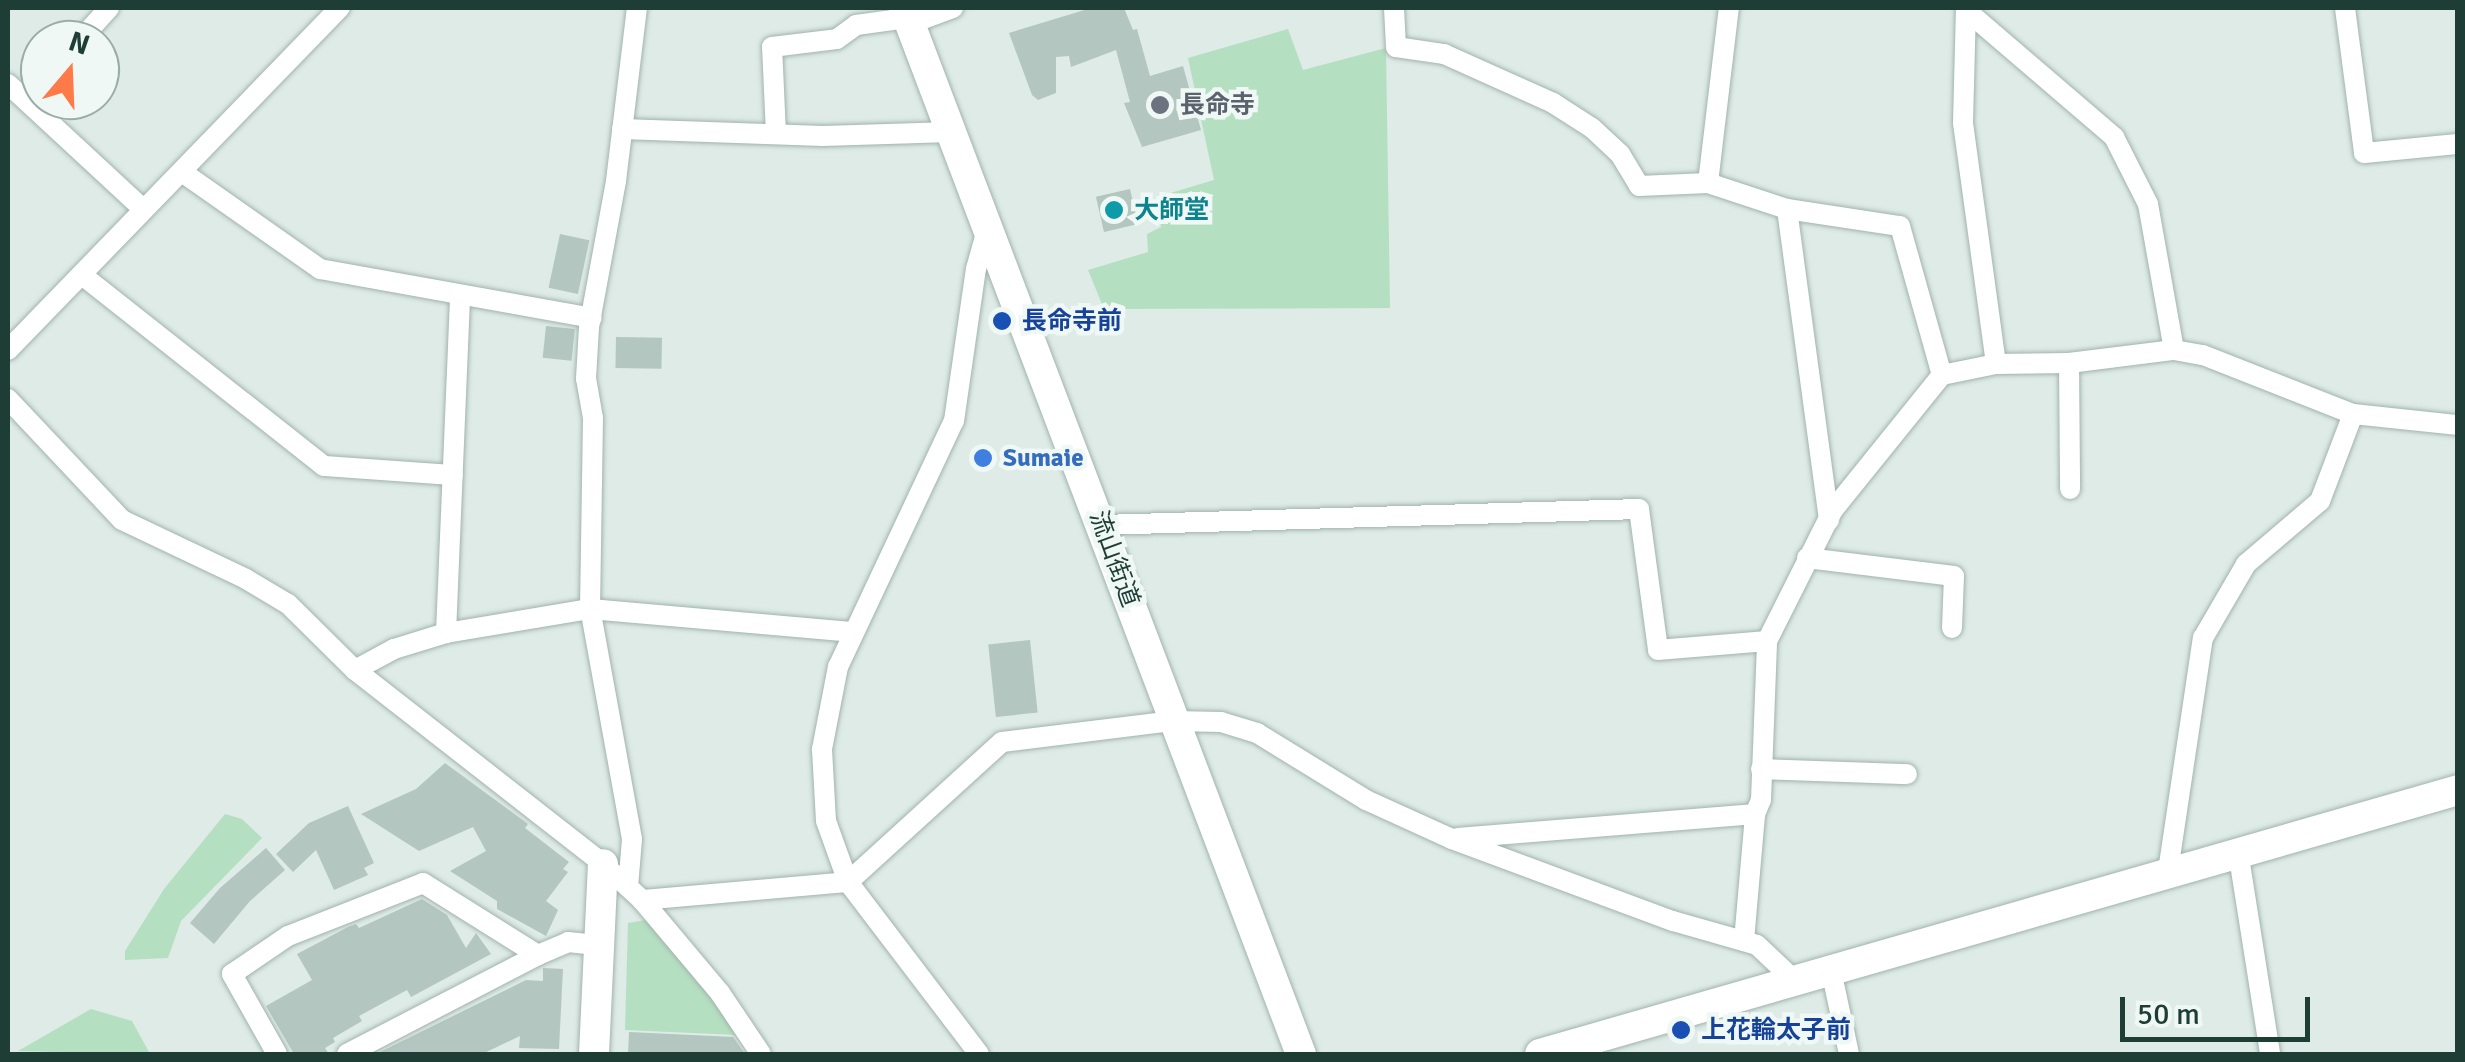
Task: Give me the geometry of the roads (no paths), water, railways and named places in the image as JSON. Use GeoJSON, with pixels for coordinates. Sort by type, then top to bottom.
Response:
{"type":"FeatureCollection","features":[{"type":"Feature","properties":{"kind":"street"},"geometry":{"type":"LineString","coordinates":[[8,350],[340,8]]}},
{"type":"Feature","properties":{"kind":"street"},"geometry":{"type":"LineString","coordinates":[[635,894],[632,839],[590,609],[593,418],[586,379],[637,8]]}},
{"type":"Feature","properties":{"kind":"street"},"geometry":{"type":"LineString","coordinates":[[776,134],[772,47],[836,39],[856,25],[953,8]]}},
{"type":"Feature","properties":{"kind":"street"},"geometry":{"type":"LineString","coordinates":[[1394,8],[1396,47],[1444,54],[1554,103],[1592,128],[1620,154],[1639,186],[1708,183],[1787,209],[1900,226],[1942,375]]}},
{"type":"Feature","properties":{"kind":"street"},"geometry":{"type":"LineString","coordinates":[[1708,183],[1729,8]]}},
{"type":"Feature","properties":{"kind":"street"},"geometry":{"type":"LineString","coordinates":[[2345,8],[2364,153],[2458,144]]}},
{"type":"Feature","properties":{"kind":"street"},"geometry":{"type":"LineString","coordinates":[[1971,9],[2114,137],[2148,204],[2174,350]]}},
{"type":"Feature","properties":{"kind":"street"},"geometry":{"type":"LineString","coordinates":[[1971,9],[1963,122],[1996,364]]}},
{"type":"Feature","properties":{"kind":"street","name":"流山街道"},"geometry":{"type":"LineString","coordinates":[[907,16],[1301,1054]]}},
{"type":"Feature","properties":{"kind":"street"},"geometry":{"type":"LineString","coordinates":[[58,120],[143,209]]}},
{"type":"Feature","properties":{"kind":"street"},"geometry":{"type":"LineString","coordinates":[[622,128],[776,134],[952,132]]}},
{"type":"Feature","properties":{"kind":"street"},"geometry":{"type":"LineString","coordinates":[[182,172],[320,270],[592,318]]}},
{"type":"Feature","properties":{"kind":"street"},"geometry":{"type":"LineString","coordinates":[[1787,209],[1828,520]]}},
{"type":"Feature","properties":{"kind":"street"},"geometry":{"type":"LineString","coordinates":[[979,1054],[848,882],[826,821],[822,749],[838,666],[954,420],[976,269],[988,226]]}},
{"type":"Feature","properties":{"kind":"street"},"geometry":{"type":"LineString","coordinates":[[82,275],[324,466],[453,476]]}},
{"type":"Feature","properties":{"kind":"street"},"geometry":{"type":"LineString","coordinates":[[446,633],[460,295]]}},
{"type":"Feature","properties":{"kind":"street"},"geometry":{"type":"LineString","coordinates":[[1744,941],[1755,814],[1761,800],[1767,641],[1828,520],[1942,375],[1996,364],[2069,363],[2174,350],[2204,355],[2353,414],[2458,424]]}},
{"type":"Feature","properties":{"kind":"street"},"geometry":{"type":"LineString","coordinates":[[2069,363],[2070,489]]}},
{"type":"Feature","properties":{"kind":"street"},"geometry":{"type":"LineString","coordinates":[[8,399],[122,520],[246,578],[288,604],[355,670],[603,864],[635,894],[720,994],[761,1054]]}},
{"type":"Feature","properties":{"kind":"street"},"geometry":{"type":"LineString","coordinates":[[2168,871],[2203,638],[2246,564],[2320,501],[2353,414]]}},
{"type":"Feature","properties":{"kind":"street"},"geometry":{"type":"LineString","coordinates":[[1101,525],[1639,509],[1658,650],[1767,641]]}},
{"type":"Feature","properties":{"kind":"street"},"geometry":{"type":"LineString","coordinates":[[1808,558],[1954,576],[1952,628]]}},
{"type":"Feature","properties":{"kind":"street"},"geometry":{"type":"LineString","coordinates":[[355,670],[394,649],[446,633],[590,609],[854,632]]}},
{"type":"Feature","properties":{"kind":"street"},"geometry":{"type":"LineString","coordinates":[[635,894],[848,882],[1002,742],[1174,721],[1221,722],[1257,733],[1366,800],[1452,838],[1673,921],[1757,945],[1794,980]]}},
{"type":"Feature","properties":{"kind":"street"},"geometry":{"type":"LineString","coordinates":[[1761,768],[1907,774]]}},
{"type":"Feature","properties":{"kind":"street"},"geometry":{"type":"LineString","coordinates":[[1540,1054],[2458,790]]}},
{"type":"Feature","properties":{"kind":"street"},"geometry":{"type":"LineString","coordinates":[[1452,838],[1755,814]]}},
{"type":"Feature","properties":{"kind":"street"},"geometry":{"type":"LineString","coordinates":[[2238,851],[2270,1054]]}},
{"type":"Feature","properties":{"kind":"street"},"geometry":{"type":"LineString","coordinates":[[594,1054],[603,864]]}},
{"type":"Feature","properties":{"kind":"street"},"geometry":{"type":"LineString","coordinates":[[277,1054],[232,974],[288,936],[423,883],[538,956]]}},
{"type":"Feature","properties":{"kind":"street"},"geometry":{"type":"LineString","coordinates":[[347,1054],[568,942],[599,944]]}},
{"type":"Feature","properties":{"kind":"street"},"geometry":{"type":"LineString","coordinates":[[1831,970],[1849,1054]]}},
{"type":"Feature","properties":{"kind":"place","name":"長命寺"},"geometry":{"type":"Point","coordinates":[1160,105]}},
{"type":"Feature","properties":{"kind":"place","name":"大師堂"},"geometry":{"type":"Point","coordinates":[1114,210]}},
{"type":"Feature","properties":{"kind":"place","name":"長命寺前"},"geometry":{"type":"Point","coordinates":[1002,321]}},
{"type":"Feature","properties":{"kind":"place","name":"Sumaie"},"geometry":{"type":"Point","coordinates":[983,458]}},
{"type":"Feature","properties":{"kind":"place","name":"上花輪太子前"},"geometry":{"type":"Point","coordinates":[1681,1030]}}]}
